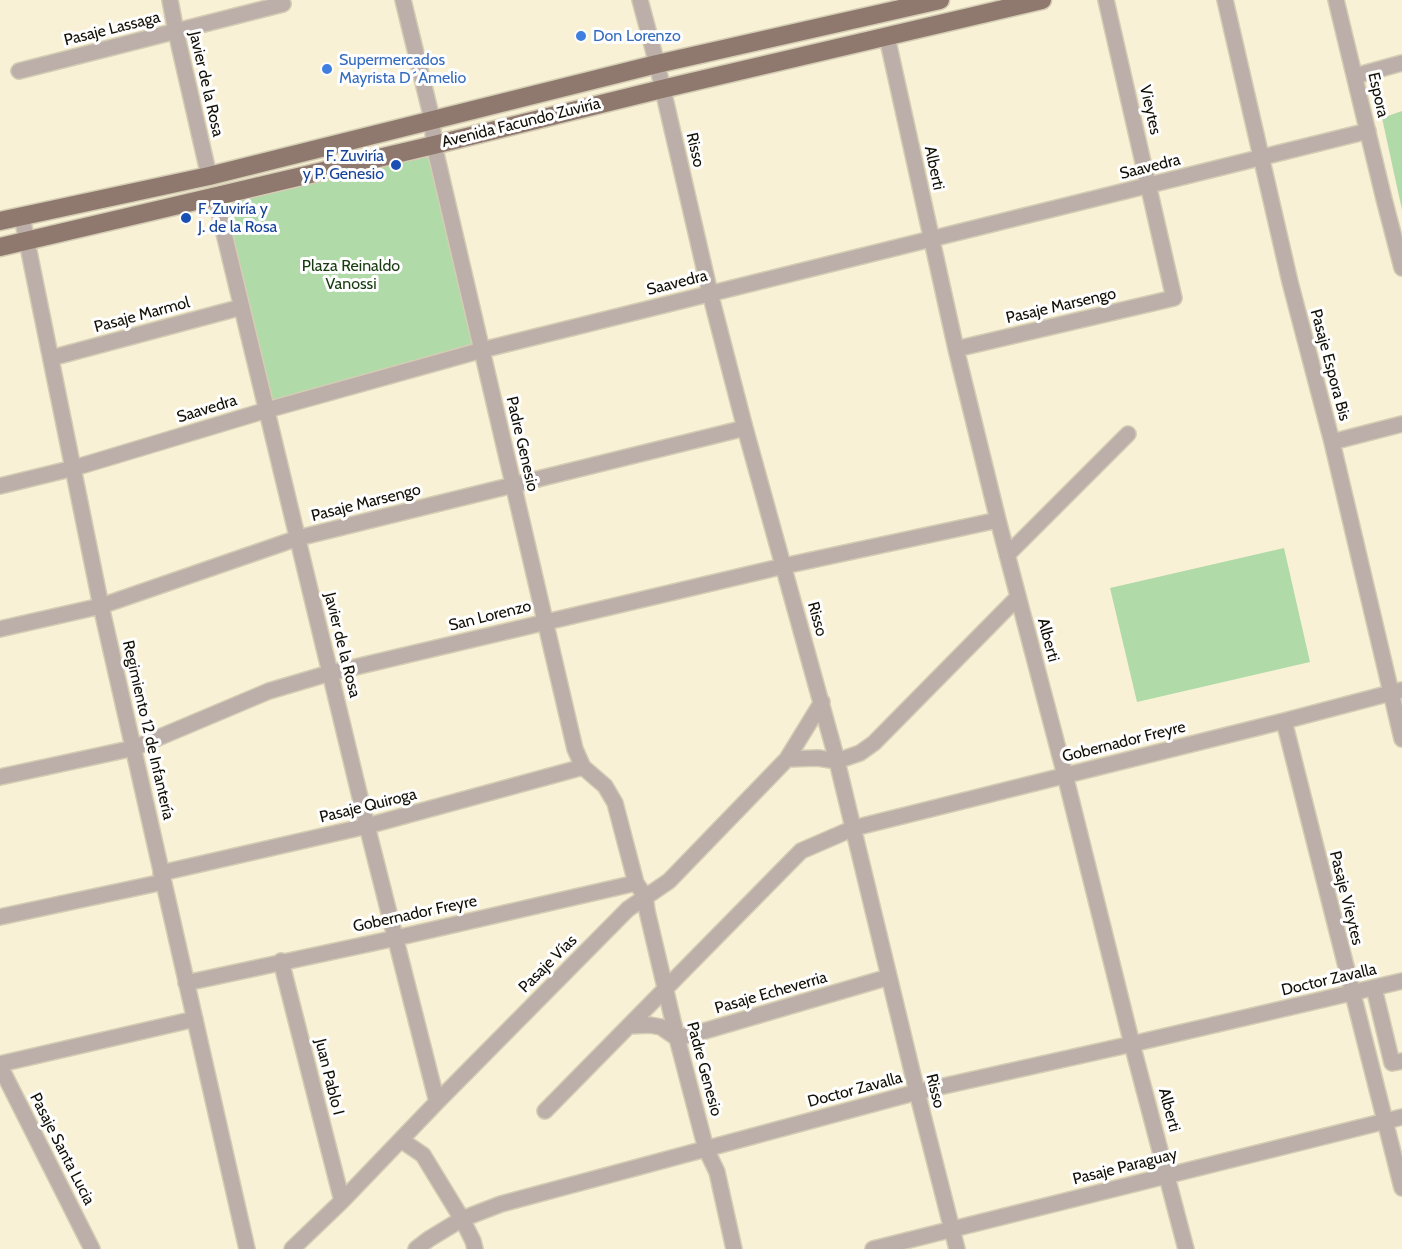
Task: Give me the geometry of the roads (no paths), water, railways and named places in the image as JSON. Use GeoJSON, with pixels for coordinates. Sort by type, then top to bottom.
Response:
{"type":"FeatureCollection","features":[{"type":"Feature","properties":{"kind":"main road","name":"Avenida Facundo Zuviría"},"geometry":{"type":"LineString","coordinates":[[0,221],[209,176],[879,7],[939,0]]}},
{"type":"Feature","properties":{"kind":"main road","name":"Avenida Facundo Zuviría"},"geometry":{"type":"LineString","coordinates":[[0,247],[1042,0]]}},
{"type":"Feature","properties":{"kind":"street","name":"Javier de la Rosa"},"geometry":{"type":"LineString","coordinates":[[170,0],[209,176]]}},
{"type":"Feature","properties":{"kind":"street","name":"Padre Genesio"},"geometry":{"type":"LineString","coordinates":[[403,0],[432,119],[434,145],[575,749],[583,767],[605,786],[615,803],[636,883]]}},
{"type":"Feature","properties":{"kind":"street","name":"Risso"},"geometry":{"type":"LineString","coordinates":[[640,0],[710,293],[745,428],[822,702],[957,1249]]}},
{"type":"Feature","properties":{"kind":"street","name":"Vieytes"},"geometry":{"type":"LineString","coordinates":[[1106,0],[1174,298]]}},
{"type":"Feature","properties":{"kind":"street","name":"Pasaje Espora Bis"},"geometry":{"type":"LineString","coordinates":[[1225,0],[1290,282],[1396,691],[1402,739]]}},
{"type":"Feature","properties":{"kind":"street","name":"Espora"},"geometry":{"type":"LineString","coordinates":[[1336,0],[1402,268]]}},
{"type":"Feature","properties":{"kind":"street","name":"Pasaje Lassaga"},"geometry":{"type":"LineString","coordinates":[[19,71],[283,4]]}},
{"type":"Feature","properties":{"kind":"street","name":"Alberti"},"geometry":{"type":"LineString","coordinates":[[887,37],[956,349],[998,520],[1186,1249]]}},
{"type":"Feature","properties":{"kind":"street"},"geometry":{"type":"LineString","coordinates":[[1355,76],[1402,63]]}},
{"type":"Feature","properties":{"kind":"street","name":"Saavedra"},"geometry":{"type":"LineString","coordinates":[[0,486],[74,468],[267,410],[482,350],[1368,131]]}},
{"type":"Feature","properties":{"kind":"street","name":"Javier de la Rosa"},"geometry":{"type":"LineString","coordinates":[[215,196],[330,673],[437,1102]]}},
{"type":"Feature","properties":{"kind":"street","name":"Regimiento 12 de Infantería"},"geometry":{"type":"LineString","coordinates":[[22,217],[101,606],[247,1249]]}},
{"type":"Feature","properties":{"kind":"street","name":"Pasaje Marsengo"},"geometry":{"type":"LineString","coordinates":[[956,349],[1174,298]]}},
{"type":"Feature","properties":{"kind":"street","name":"Pasaje Marmol"},"geometry":{"type":"LineString","coordinates":[[51,358],[242,307]]}},
{"type":"Feature","properties":{"kind":"street"},"geometry":{"type":"LineString","coordinates":[[1332,442],[1402,424]]}},
{"type":"Feature","properties":{"kind":"street","name":"Pasaje Marsengo"},"geometry":{"type":"LineString","coordinates":[[0,629],[101,606],[298,538],[745,428]]}},
{"type":"Feature","properties":{"kind":"street"},"geometry":{"type":"LineString","coordinates":[[1007,555],[1128,434]]}},
{"type":"Feature","properties":{"kind":"street","name":"San Lorenzo"},"geometry":{"type":"LineString","coordinates":[[0,777],[134,747],[269,691],[330,673],[784,566],[998,520]]}},
{"type":"Feature","properties":{"kind":"street"},"geometry":{"type":"LineString","coordinates":[[787,759],[818,758],[837,761],[860,753],[874,743],[1018,597]]}},
{"type":"Feature","properties":{"kind":"street","name":"Gobernador Freyre"},"geometry":{"type":"LineString","coordinates":[[854,828],[1396,691]]}},
{"type":"Feature","properties":{"kind":"street","name":"Pasaje Vías"},"geometry":{"type":"LineString","coordinates":[[292,1249],[342,1201],[628,909],[669,881],[787,759],[822,702]]}},
{"type":"Feature","properties":{"kind":"street","name":"Pasaje Vieytes"},"geometry":{"type":"LineString","coordinates":[[1284,721],[1402,1188]]}},
{"type":"Feature","properties":{"kind":"street","name":"Pasaje Quiroga"},"geometry":{"type":"LineString","coordinates":[[0,917],[368,826],[583,767]]}},
{"type":"Feature","properties":{"kind":"street"},"geometry":{"type":"LineString","coordinates":[[545,1112],[801,851],[854,828]]}},
{"type":"Feature","properties":{"kind":"street"},"geometry":{"type":"LineString","coordinates":[[636,883],[645,896]]}},
{"type":"Feature","properties":{"kind":"street","name":"Gobernador Freyre"},"geometry":{"type":"LineString","coordinates":[[186,983],[636,883]]}},
{"type":"Feature","properties":{"kind":"street","name":"Padre Genesio"},"geometry":{"type":"LineString","coordinates":[[645,896],[677,1038],[706,1149],[717,1172],[734,1249]]}},
{"type":"Feature","properties":{"kind":"street","name":"Juan Pablo I"},"geometry":{"type":"LineString","coordinates":[[281,962],[342,1201]]}},
{"type":"Feature","properties":{"kind":"street","name":"Pasaje Echeverria"},"geometry":{"type":"LineString","coordinates":[[677,1038],[889,977]]}},
{"type":"Feature","properties":{"kind":"street","name":"Doctor Zavalla"},"geometry":{"type":"LineString","coordinates":[[462,1219],[501,1204],[917,1092],[1402,981]]}},
{"type":"Feature","properties":{"kind":"street"},"geometry":{"type":"LineString","coordinates":[[1374,988],[1392,1063],[1402,1061]]}},
{"type":"Feature","properties":{"kind":"street"},"geometry":{"type":"LineString","coordinates":[[0,1065],[195,1020]]}},
{"type":"Feature","properties":{"kind":"street"},"geometry":{"type":"LineString","coordinates":[[629,1026],[661,1027],[677,1038]]}},
{"type":"Feature","properties":{"kind":"street","name":"Pasaje Santa Lucia"},"geometry":{"type":"LineString","coordinates":[[0,1065],[92,1249]]}},
{"type":"Feature","properties":{"kind":"street","name":"Pasaje Paraguay"},"geometry":{"type":"LineString","coordinates":[[873,1249],[1402,1116]]}},
{"type":"Feature","properties":{"kind":"street"},"geometry":{"type":"LineString","coordinates":[[400,1140],[423,1155],[462,1219],[475,1249]]}},
{"type":"Feature","properties":{"kind":"street"},"geometry":{"type":"LineString","coordinates":[[416,1249],[462,1219]]}},
{"type":"Feature","properties":{"kind":"place","name":"Don Lorenzo"},"geometry":{"type":"Point","coordinates":[581,36]}},
{"type":"Feature","properties":{"kind":"place","name":"Supermercados Mayrista D´Amelio"},"geometry":{"type":"Point","coordinates":[327,69]}},
{"type":"Feature","properties":{"kind":"place","name":"F. Zuviría y P. Genesio"},"geometry":{"type":"Point","coordinates":[396,165]}},
{"type":"Feature","properties":{"kind":"place","name":"F. Zuviría y J. de la Rosa"},"geometry":{"type":"Point","coordinates":[186,218]}},
{"type":"Feature","properties":{"kind":"park label","name":"Plaza Reinaldo Vanossi"},"geometry":{"type":"Point","coordinates":[351,275]}}]}
